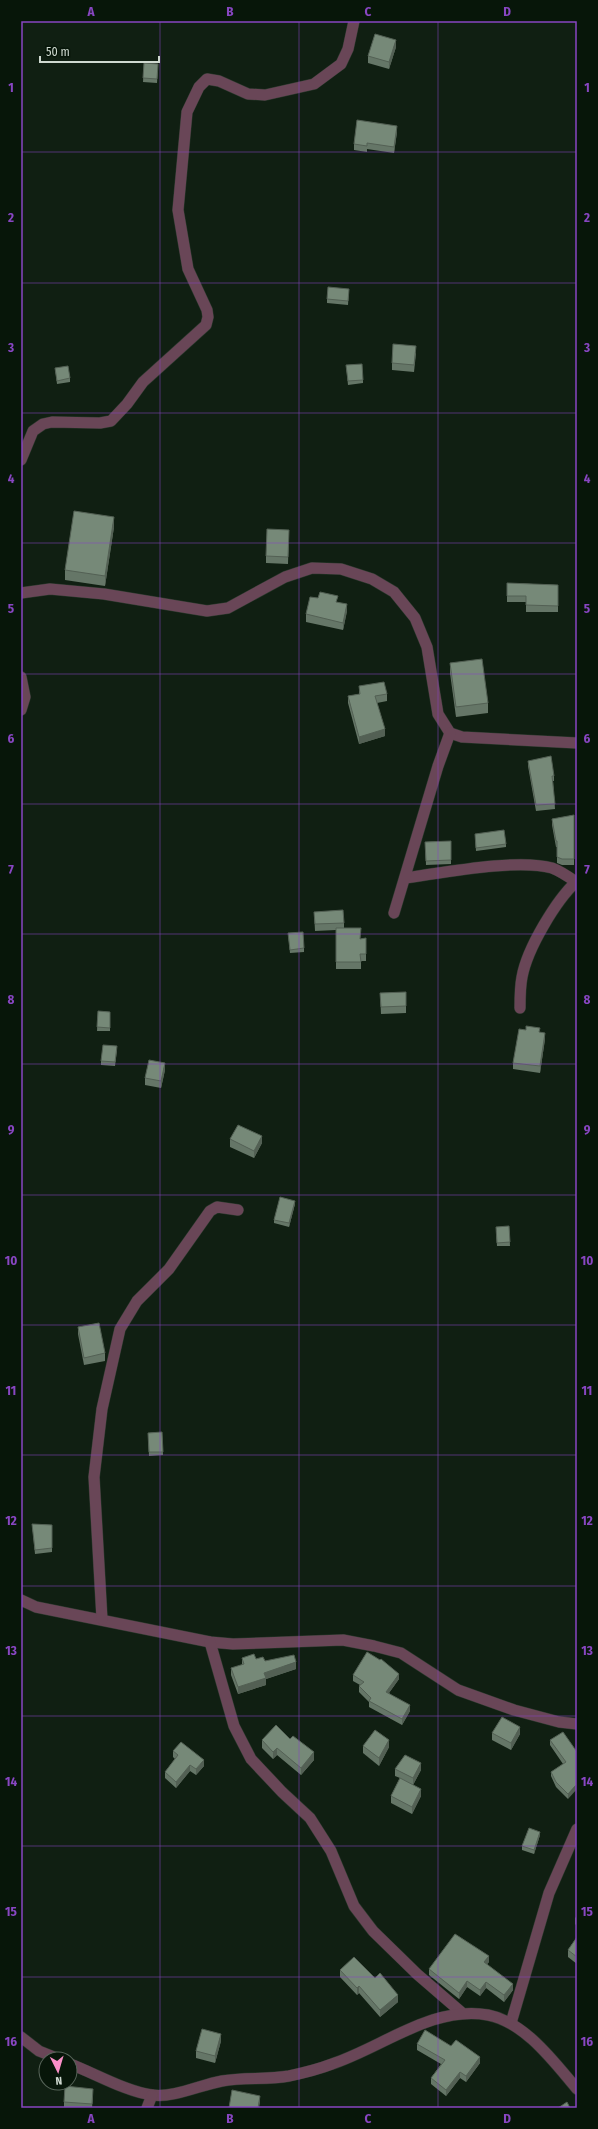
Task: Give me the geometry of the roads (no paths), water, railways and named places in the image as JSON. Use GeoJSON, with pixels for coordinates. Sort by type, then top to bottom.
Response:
{"type":"FeatureCollection","features":[{"type":"Feature","properties":{"kind":"street"},"geometry":{"type":"LineString","coordinates":[[21,460],[33,431],[43,424],[52,422],[100,423],[111,421],[127,404],[143,382],[206,325],[207,310],[188,269],[178,210],[187,112],[198,87],[207,79],[220,81],[248,94],[265,95],[314,84],[341,64],[348,50],[354,21]]}},
{"type":"Feature","properties":{"kind":"street"},"geometry":{"type":"LineString","coordinates":[[21,593],[50,589],[104,594],[207,611],[228,608],[285,576],[312,568],[341,570],[366,577],[394,592],[415,618],[427,647],[438,714],[450,733],[462,738],[577,743]]}},
{"type":"Feature","properties":{"kind":"street"},"geometry":{"type":"LineString","coordinates":[[21,677],[25,697],[21,710]]}},
{"type":"Feature","properties":{"kind":"street"},"geometry":{"type":"LineString","coordinates":[[394,913],[438,766],[450,733]]}},
{"type":"Feature","properties":{"kind":"street"},"geometry":{"type":"LineString","coordinates":[[405,878],[524,865],[552,868],[577,881],[558,902],[529,953],[521,978],[520,1008]]}},
{"type":"Feature","properties":{"kind":"street"},"geometry":{"type":"LineString","coordinates":[[102,1619],[94,1477],[102,1409],[120,1329],[137,1301],[168,1269],[210,1211],[217,1207],[238,1210]]}},
{"type":"Feature","properties":{"kind":"street"},"geometry":{"type":"LineString","coordinates":[[21,1600],[36,1607],[102,1619],[210,1642],[233,1644],[343,1640],[374,1646],[401,1653],[458,1690],[514,1710],[559,1722],[577,1724]]}},
{"type":"Feature","properties":{"kind":"street"},"geometry":{"type":"LineString","coordinates":[[21,1610],[36,1607]]}},
{"type":"Feature","properties":{"kind":"street"},"geometry":{"type":"LineString","coordinates":[[210,1642],[234,1726],[251,1759],[282,1792],[310,1818],[331,1851],[354,1906],[373,1931],[417,1974],[461,2012]]}},
{"type":"Feature","properties":{"kind":"street"},"geometry":{"type":"LineString","coordinates":[[511,2023],[548,1893],[577,1829]]}},
{"type":"Feature","properties":{"kind":"street"},"geometry":{"type":"LineString","coordinates":[[78,2067],[137,2091],[152,2095],[168,2094],[226,2080],[288,2076],[333,2064],[424,2023],[461,2012],[489,2015],[511,2023],[545,2051],[577,2089]]}},
{"type":"Feature","properties":{"kind":"street"},"geometry":{"type":"LineString","coordinates":[[21,2037],[39,2051]]}},
{"type":"Feature","properties":{"kind":"street"},"geometry":{"type":"LineString","coordinates":[[147,2108],[152,2095]]}}]}
